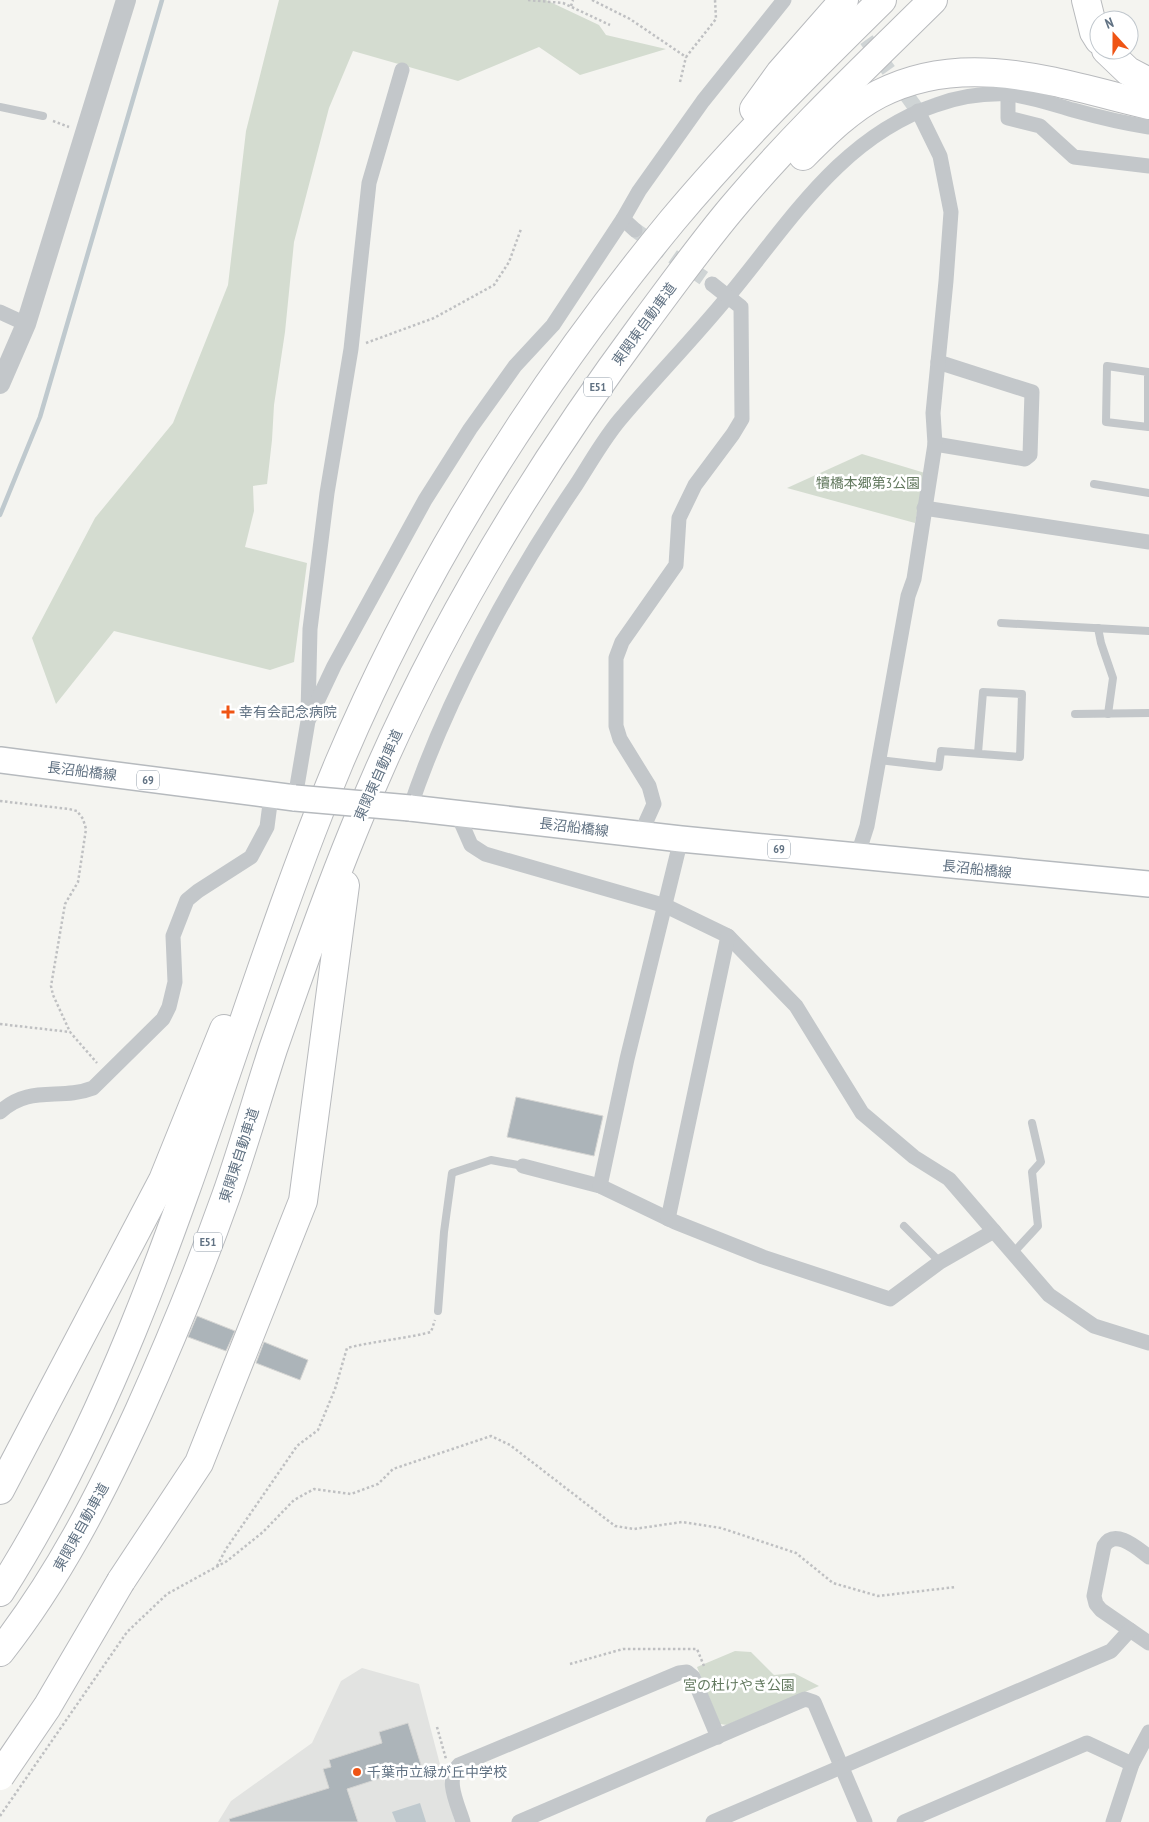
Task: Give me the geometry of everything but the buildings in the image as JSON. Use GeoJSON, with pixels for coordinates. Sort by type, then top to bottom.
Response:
{"type":"FeatureCollection","features":[{"type":"Feature","properties":{"kind":"highway"},"geometry":{"type":"LineString","coordinates":[[676,218],[780,73],[844,0]]}},
{"type":"Feature","properties":{"kind":"highway"},"geometry":{"type":"LineString","coordinates":[[0,1592],[32,1541],[70,1471],[131,1334],[188,1184],[312,833],[372,690],[459,525],[535,402],[611,297],[676,218],[770,112],[882,0]]}},
{"type":"Feature","properties":{"kind":"highway","name":"東関東自動車道"},"geometry":{"type":"LineString","coordinates":[[0,1652],[64,1560],[99,1497],[166,1350],[226,1194],[274,1046],[352,834],[407,708],[447,628],[484,562],[569,429],[626,347],[733,208],[798,135],[933,0]]}},
{"type":"Feature","properties":{"kind":"highway"},"geometry":{"type":"LineString","coordinates":[[1116,60],[1128,71],[1149,82]]}},
{"type":"Feature","properties":{"kind":"highway"},"geometry":{"type":"LineString","coordinates":[[569,429],[677,296],[779,180],[822,137],[852,112],[879,94],[909,81],[940,73],[970,70],[1008,72],[1149,105]]}},
{"type":"Feature","properties":{"kind":"highway"},"geometry":{"type":"LineString","coordinates":[[0,1490],[163,1180],[278,894],[312,833]]}},
{"type":"Feature","properties":{"kind":"highway"},"geometry":{"type":"LineString","coordinates":[[0,1776],[47,1707],[121,1581],[199,1463],[303,1201],[352,834]]}},
{"type":"Feature","properties":{"kind":"main road","name":"長沼船橋線"},"geometry":{"type":"LineString","coordinates":[[0,760],[283,797],[457,813],[681,840],[1149,884]]}},
{"type":"Feature","properties":{"kind":"street"},"geometry":{"type":"LineString","coordinates":[[0,384],[26,324],[126,0]]}},
{"type":"Feature","properties":{"kind":"street"},"geometry":{"type":"LineString","coordinates":[[0,1112],[11,1102],[36,1094],[81,1092],[93,1088],[109,1075],[163,1019],[169,1007],[175,982],[173,936],[187,900],[198,890],[251,857],[283,797],[308,721],[382,576],[435,484],[470,429],[515,366],[553,324],[623,220],[639,191],[703,101],[784,0]]}},
{"type":"Feature","properties":{"kind":"street"},"geometry":{"type":"LineString","coordinates":[[308,721],[310,629],[327,493],[351,349],[369,183],[402,70]]}},
{"type":"Feature","properties":{"kind":"street"},"geometry":{"type":"LineString","coordinates":[[1008,94],[1008,118],[1040,126],[1074,157],[1149,166]]}},
{"type":"Feature","properties":{"kind":"street"},"geometry":{"type":"LineString","coordinates":[[410,808],[445,720],[475,660],[516,581],[564,503],[621,417],[727,298],[801,204],[833,169],[873,136],[918,111],[974,96],[1008,94],[1149,127]]}},
{"type":"Feature","properties":{"kind":"street"},"geometry":{"type":"LineString","coordinates":[[857,857],[867,826],[908,596],[914,579],[935,444],[933,413],[951,212],[940,156],[918,111]]}},
{"type":"Feature","properties":{"kind":"street"},"geometry":{"type":"LineString","coordinates":[[623,220],[635,230]]}},
{"type":"Feature","properties":{"kind":"street"},"geometry":{"type":"LineString","coordinates":[[640,835],[654,804],[649,786],[620,739],[616,726],[616,658],[622,642],[676,565],[679,518],[695,485],[742,419],[741,307],[727,298],[712,284]]}},
{"type":"Feature","properties":{"kind":"street"},"geometry":{"type":"LineString","coordinates":[[0,312],[26,324]]}},
{"type":"Feature","properties":{"kind":"street"},"geometry":{"type":"LineString","coordinates":[[935,444],[1025,459],[1030,455],[1032,392],[938,362]]}},
{"type":"Feature","properties":{"kind":"street"},"geometry":{"type":"LineString","coordinates":[[924,508],[1149,542]]}},
{"type":"Feature","properties":{"kind":"street"},"geometry":{"type":"LineString","coordinates":[[457,813],[471,845],[485,854],[666,906],[728,936],[796,1006],[862,1113],[914,1157],[949,1179],[1049,1295],[1094,1326],[1149,1343]]}},
{"type":"Feature","properties":{"kind":"street"},"geometry":{"type":"LineString","coordinates":[[600,1186],[627,1059],[681,840]]}},
{"type":"Feature","properties":{"kind":"street"},"geometry":{"type":"LineString","coordinates":[[668,1219],[728,936]]}},
{"type":"Feature","properties":{"kind":"street"},"geometry":{"type":"LineString","coordinates":[[523,1166],[600,1186],[668,1219],[763,1257],[890,1299],[940,1262],[994,1231]]}},
{"type":"Feature","properties":{"kind":"street"},"geometry":{"type":"LineString","coordinates":[[1149,1556],[1122,1539],[1114,1538],[1107,1541],[1104,1546],[1094,1596],[1096,1604],[1101,1610],[1149,1643]]}},
{"type":"Feature","properties":{"kind":"street"},"geometry":{"type":"LineString","coordinates":[[713,1822],[1111,1651],[1130,1630]]}},
{"type":"Feature","properties":{"kind":"street"},"geometry":{"type":"LineString","coordinates":[[463,1822],[451,1778],[459,1765],[679,1673],[688,1672],[693,1677],[718,1737]]}},
{"type":"Feature","properties":{"kind":"street"},"geometry":{"type":"LineString","coordinates":[[519,1822],[805,1699],[814,1702],[865,1822]]}},
{"type":"Feature","properties":{"kind":"street"},"geometry":{"type":"LineString","coordinates":[[1113,1822],[1132,1764],[1149,1732]]}},
{"type":"Feature","properties":{"kind":"street"},"geometry":{"type":"LineString","coordinates":[[904,1822],[1087,1743],[1132,1764]]}},
{"type":"Feature","properties":{"kind":"lane"},"geometry":{"type":"LineString","coordinates":[[0,107],[43,116]]}},
{"type":"Feature","properties":{"kind":"lane"},"geometry":{"type":"LineString","coordinates":[[1107,366],[1148,372],[1149,427],[1106,422],[1107,366]]}},
{"type":"Feature","properties":{"kind":"lane"},"geometry":{"type":"LineString","coordinates":[[1094,484],[1149,493]]}},
{"type":"Feature","properties":{"kind":"lane"},"geometry":{"type":"LineString","coordinates":[[1001,623],[1149,631]]}},
{"type":"Feature","properties":{"kind":"lane"},"geometry":{"type":"LineString","coordinates":[[1098,628],[1112,678],[1108,714]]}},
{"type":"Feature","properties":{"kind":"lane"},"geometry":{"type":"LineString","coordinates":[[879,760],[939,767],[941,751],[1020,757],[1022,694],[983,692],[978,753]]}},
{"type":"Feature","properties":{"kind":"lane"},"geometry":{"type":"LineString","coordinates":[[1075,714],[1149,713]]}},
{"type":"Feature","properties":{"kind":"lane"},"geometry":{"type":"LineString","coordinates":[[1013,1253],[1038,1226],[1032,1172],[1041,1162],[1032,1123]]}},
{"type":"Feature","properties":{"kind":"lane"},"geometry":{"type":"LineString","coordinates":[[438,1311],[444,1232],[452,1173],[491,1160],[523,1166]]}},
{"type":"Feature","properties":{"kind":"lane"},"geometry":{"type":"LineString","coordinates":[[904,1226],[940,1262]]}},
{"type":"Feature","properties":{"kind":"path"},"geometry":{"type":"LineString","coordinates":[[528,0],[564,3],[610,25]]}},
{"type":"Feature","properties":{"kind":"path"},"geometry":{"type":"LineString","coordinates":[[571,6],[573,0]]}},
{"type":"Feature","properties":{"kind":"path"},"geometry":{"type":"LineString","coordinates":[[592,0],[630,20],[686,58]]}},
{"type":"Feature","properties":{"kind":"path"},"geometry":{"type":"LineString","coordinates":[[680,82],[686,58],[716,19],[715,0]]}},
{"type":"Feature","properties":{"kind":"path"},"geometry":{"type":"LineString","coordinates":[[43,116],[86,134]]}},
{"type":"Feature","properties":{"kind":"path"},"geometry":{"type":"LineString","coordinates":[[351,349],[434,318],[494,285],[509,262],[521,229]]}},
{"type":"Feature","properties":{"kind":"path"},"geometry":{"type":"LineString","coordinates":[[0,801],[69,809],[77,812],[83,819],[86,829],[78,882],[65,904],[51,986],[52,995],[70,1032],[109,1075]]}},
{"type":"Feature","properties":{"kind":"path"},"geometry":{"type":"LineString","coordinates":[[0,1024],[70,1032]]}},
{"type":"Feature","properties":{"kind":"path"},"geometry":{"type":"LineString","coordinates":[[216,1567],[226,1549],[297,1446],[318,1430],[335,1389],[347,1348],[379,1340],[412,1337],[431,1332],[438,1311]]}},
{"type":"Feature","properties":{"kind":"path"},"geometry":{"type":"LineString","coordinates":[[0,1816],[127,1632],[167,1594],[216,1567],[263,1532],[294,1500],[314,1489],[351,1494],[378,1484],[393,1469],[491,1436],[510,1445],[615,1526],[634,1529],[682,1522],[721,1528],[796,1554],[833,1583],[878,1596],[956,1587]]}},
{"type":"Feature","properties":{"kind":"path"},"geometry":{"type":"LineString","coordinates":[[570,1664],[623,1649],[697,1649],[706,1671]]}},
{"type":"Feature","properties":{"kind":"path"},"geometry":{"type":"LineString","coordinates":[[437,1727],[451,1778]]}},
{"type":"Feature","properties":{"kind":"shaded area","name":"千葉市立緑が丘中学校"},"geometry":{"type":"Polygon","coordinates":[[[362,1668],[419,1684],[455,1822],[218,1822],[231,1801],[312,1743],[341,1681],[362,1668]]]}},
{"type":"Feature","properties":{"kind":"shaded area"},"geometry":{"type":"Polygon","coordinates":[[[420,1803],[426,1822],[396,1822],[392,1812],[420,1803]]]}},
{"type":"Feature","properties":{"kind":"green space"},"geometry":{"type":"Polygon","coordinates":[[[279,0],[546,0],[599,25],[606,35],[666,49],[580,75],[539,47],[458,81],[353,51],[329,108],[294,242],[285,332],[274,405],[267,484],[253,486],[254,511],[245,547],[307,563],[294,662],[270,670],[114,631],[56,704],[32,638],[95,518],[173,423],[228,285],[246,131],[279,0]]]}},
{"type":"Feature","properties":{"kind":"green space","name":"犢橋本郷第3公園"},"geometry":{"type":"Polygon","coordinates":[[[862,454],[925,473],[915,523],[787,488],[862,454]]]}},
{"type":"Feature","properties":{"kind":"green space","name":"宮の杜けやき公園"},"geometry":{"type":"Polygon","coordinates":[[[735,1651],[751,1652],[774,1675],[794,1673],[819,1686],[727,1725],[720,1724],[697,1667],[735,1651]]]}},
{"type":"Feature","properties":{"kind":"waterway"},"geometry":{"type":"LineString","coordinates":[[0,515],[40,417],[162,0]]}},
{"type":"Feature","properties":{"kind":"tunnel"},"geometry":{"type":"LineString","coordinates":[[853,21],[918,111]]}},
{"type":"Feature","properties":{"kind":"tunnel"},"geometry":{"type":"LineString","coordinates":[[635,230],[712,284]]}},
{"type":"Feature","properties":{"kind":"place","name":"幸有会記念病院"},"geometry":{"type":"Point","coordinates":[228,712]}},
{"type":"Feature","properties":{"kind":"place","name":"千葉市立緑が丘中学校"},"geometry":{"type":"Point","coordinates":[357,1772]}}]}
